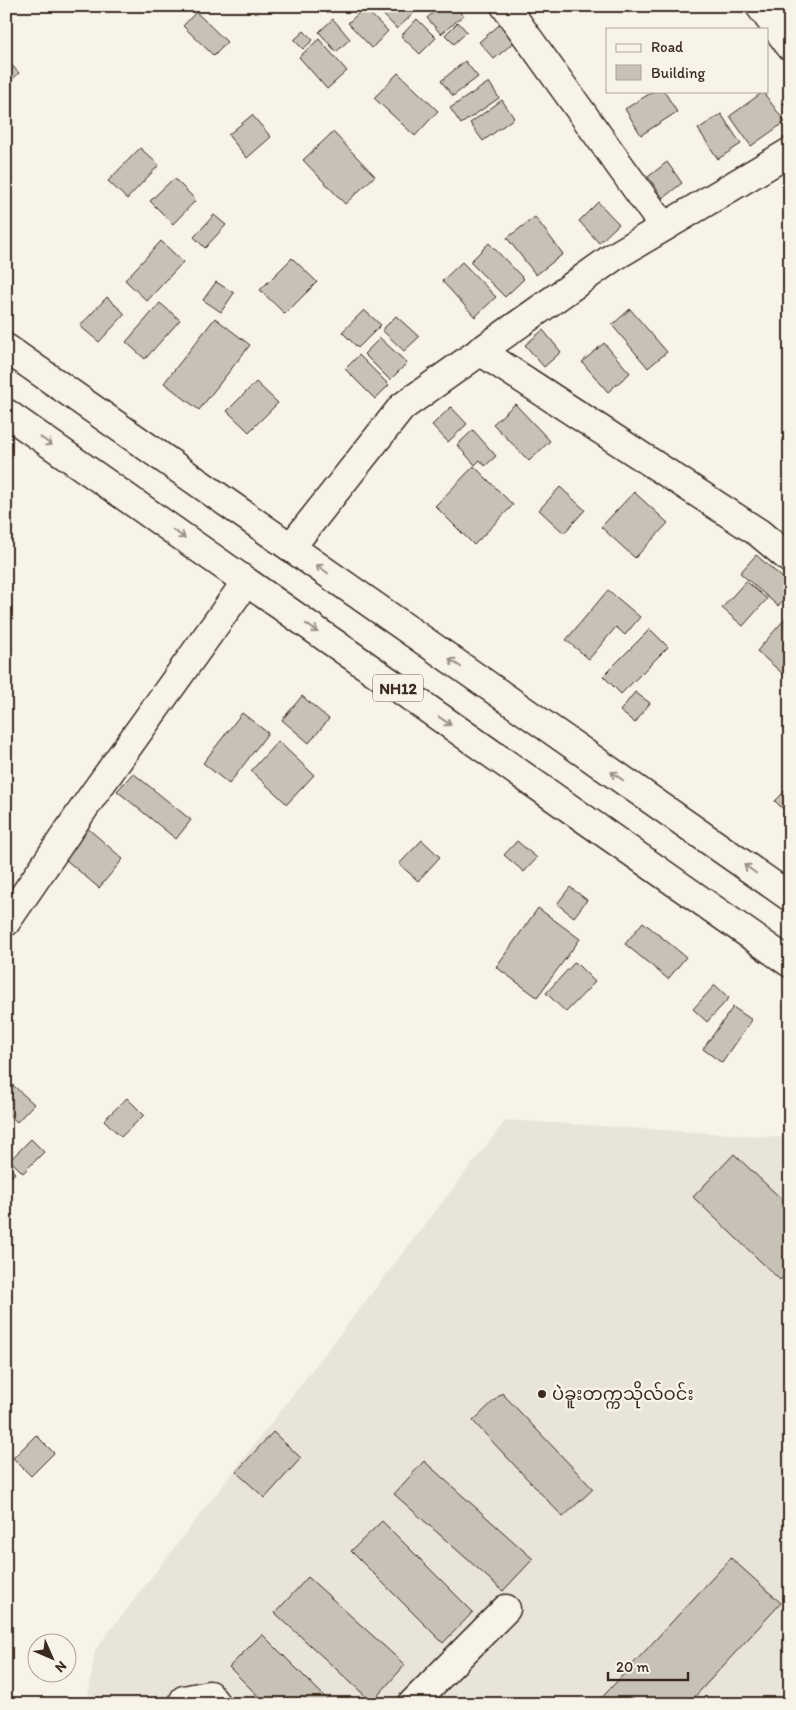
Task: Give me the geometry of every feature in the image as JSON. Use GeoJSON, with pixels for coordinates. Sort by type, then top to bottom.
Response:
{"type":"FeatureCollection","features":[{"type":"Feature","properties":{"kind":"main road"},"geometry":{"type":"LineString","coordinates":[[505,6],[664,227]]}},
{"type":"Feature","properties":{"kind":"main road"},"geometry":{"type":"LineString","coordinates":[[760,6],[790,46]]}},
{"type":"Feature","properties":{"kind":"main road"},"geometry":{"type":"LineString","coordinates":[[291,547],[402,407],[612,258],[790,152]]}},
{"type":"Feature","properties":{"kind":"main road"},"geometry":{"type":"LineString","coordinates":[[6,348],[790,898]]}},
{"type":"Feature","properties":{"kind":"main road"},"geometry":{"type":"LineString","coordinates":[[480,351],[759,533],[790,559]]}},
{"type":"Feature","properties":{"kind":"main road","name":"NH12"},"geometry":{"type":"LineString","coordinates":[[6,413],[790,963]]}},
{"type":"Feature","properties":{"kind":"main road"},"geometry":{"type":"LineString","coordinates":[[6,922],[99,787],[246,582]]}},
{"type":"Feature","properties":{"kind":"main road"},"geometry":{"type":"LineString","coordinates":[[412,1704],[506,1609]]}},
{"type":"Feature","properties":{"kind":"main road"},"geometry":{"type":"LineString","coordinates":[[184,1700],[209,1695],[216,1704]]}},
{"type":"Feature","properties":{"kind":"shaded area","name":"ပဲခူးတက္ကသိုလ်ဝင်း"},"geometry":{"type":"Polygon","coordinates":[[[506,1120],[790,1138],[790,1704],[87,1704],[95,1650],[506,1120]]]}},
{"type":"Feature","properties":{"kind":"building"},"geometry":{"type":"Polygon","coordinates":[[[375,6],[407,6],[414,13],[397,29],[375,6]]]}},
{"type":"Feature","properties":{"kind":"building"},"geometry":{"type":"Polygon","coordinates":[[[441,6],[455,6],[463,16],[441,34],[427,18],[441,6]]]}},
{"type":"Feature","properties":{"kind":"building"},"geometry":{"type":"Polygon","coordinates":[[[364,8],[388,31],[372,48],[348,23],[364,8]]]}},
{"type":"Feature","properties":{"kind":"building"},"geometry":{"type":"Polygon","coordinates":[[[196,12],[227,42],[214,56],[183,26],[196,12]]]}},
{"type":"Feature","properties":{"kind":"building"},"geometry":{"type":"Polygon","coordinates":[[[333,19],[350,39],[336,52],[319,32],[333,19]]]}},
{"type":"Feature","properties":{"kind":"building"},"geometry":{"type":"Polygon","coordinates":[[[417,19],[436,38],[420,54],[401,36],[417,19]]]}},
{"type":"Feature","properties":{"kind":"building"},"geometry":{"type":"Polygon","coordinates":[[[504,21],[519,38],[494,59],[479,42],[504,21]]]}},
{"type":"Feature","properties":{"kind":"building"},"geometry":{"type":"Polygon","coordinates":[[[458,22],[467,32],[454,44],[445,35],[458,22]]]}},
{"type":"Feature","properties":{"kind":"building"},"geometry":{"type":"Polygon","coordinates":[[[304,31],[313,40],[303,49],[294,40],[304,31]]]}},
{"type":"Feature","properties":{"kind":"building"},"geometry":{"type":"Polygon","coordinates":[[[319,39],[347,71],[327,89],[299,57],[319,39]]]}},
{"type":"Feature","properties":{"kind":"building"},"geometry":{"type":"Polygon","coordinates":[[[6,59],[19,73],[6,85],[6,59]]]}},
{"type":"Feature","properties":{"kind":"building"},"geometry":{"type":"Polygon","coordinates":[[[465,61],[478,77],[453,96],[441,81],[465,61]]]}},
{"type":"Feature","properties":{"kind":"building"},"geometry":{"type":"Polygon","coordinates":[[[398,73],[438,111],[415,136],[374,98],[398,73]]]}},
{"type":"Feature","properties":{"kind":"building"},"geometry":{"type":"Polygon","coordinates":[[[489,82],[499,98],[461,124],[450,108],[489,82]]]}},
{"type":"Feature","properties":{"kind":"building"},"geometry":{"type":"Polygon","coordinates":[[[652,92],[665,92],[677,112],[641,135],[625,109],[652,92]]]}},
{"type":"Feature","properties":{"kind":"building"},"geometry":{"type":"Polygon","coordinates":[[[763,92],[785,122],[751,146],[730,116],[763,92]]]}},
{"type":"Feature","properties":{"kind":"building"},"geometry":{"type":"Polygon","coordinates":[[[790,94],[790,111],[781,100],[790,94]]]}},
{"type":"Feature","properties":{"kind":"building"},"geometry":{"type":"Polygon","coordinates":[[[502,100],[514,118],[483,141],[470,123],[502,100]]]}},
{"type":"Feature","properties":{"kind":"building"},"geometry":{"type":"Polygon","coordinates":[[[721,114],[741,144],[718,159],[698,129],[721,114]]]}},
{"type":"Feature","properties":{"kind":"building"},"geometry":{"type":"Polygon","coordinates":[[[252,115],[271,137],[247,158],[228,135],[252,115]]]}},
{"type":"Feature","properties":{"kind":"building"},"geometry":{"type":"Polygon","coordinates":[[[333,132],[375,176],[345,204],[303,160],[333,132]]]}},
{"type":"Feature","properties":{"kind":"building"},"geometry":{"type":"Polygon","coordinates":[[[140,148],[159,165],[127,199],[108,181],[140,148]]]}},
{"type":"Feature","properties":{"kind":"building"},"geometry":{"type":"Polygon","coordinates":[[[667,162],[682,183],[663,198],[648,177],[667,162]]]}},
{"type":"Feature","properties":{"kind":"building"},"geometry":{"type":"Polygon","coordinates":[[[174,178],[196,200],[173,224],[150,201],[174,178]]]}},
{"type":"Feature","properties":{"kind":"building"},"geometry":{"type":"Polygon","coordinates":[[[598,202],[619,224],[599,243],[579,221],[598,202]]]}},
{"type":"Feature","properties":{"kind":"building"},"geometry":{"type":"Polygon","coordinates":[[[214,215],[226,225],[205,248],[194,237],[214,215]]]}},
{"type":"Feature","properties":{"kind":"building"},"geometry":{"type":"Polygon","coordinates":[[[535,217],[563,254],[536,275],[507,238],[535,217]]]}},
{"type":"Feature","properties":{"kind":"building"},"geometry":{"type":"Polygon","coordinates":[[[161,241],[183,262],[147,301],[125,280],[161,241]]]}},
{"type":"Feature","properties":{"kind":"building"},"geometry":{"type":"Polygon","coordinates":[[[489,243],[524,279],[505,297],[470,262],[489,243]]]}},
{"type":"Feature","properties":{"kind":"building"},"geometry":{"type":"Polygon","coordinates":[[[292,258],[317,282],[285,314],[260,290],[292,258]]]}},
{"type":"Feature","properties":{"kind":"building"},"geometry":{"type":"Polygon","coordinates":[[[462,262],[496,297],[475,317],[442,281],[462,262]]]}},
{"type":"Feature","properties":{"kind":"building"},"geometry":{"type":"Polygon","coordinates":[[[216,282],[234,293],[221,312],[203,300],[216,282]]]}},
{"type":"Feature","properties":{"kind":"building"},"geometry":{"type":"Polygon","coordinates":[[[107,297],[125,314],[99,342],[80,326],[107,297]]]}},
{"type":"Feature","properties":{"kind":"building"},"geometry":{"type":"Polygon","coordinates":[[[160,303],[180,320],[145,359],[126,342],[160,303]]]}},
{"type":"Feature","properties":{"kind":"building"},"geometry":{"type":"Polygon","coordinates":[[[630,309],[667,352],[648,368],[612,325],[630,309]]]}},
{"type":"Feature","properties":{"kind":"building"},"geometry":{"type":"Polygon","coordinates":[[[364,310],[381,325],[358,348],[342,332],[364,310]]]}},
{"type":"Feature","properties":{"kind":"building"},"geometry":{"type":"Polygon","coordinates":[[[396,316],[419,337],[404,351],[382,330],[396,316]]]}},
{"type":"Feature","properties":{"kind":"building"},"geometry":{"type":"Polygon","coordinates":[[[215,318],[250,345],[199,410],[164,383],[215,318]]]}},
{"type":"Feature","properties":{"kind":"building"},"geometry":{"type":"Polygon","coordinates":[[[543,330],[561,352],[544,367],[525,345],[543,330]]]}},
{"type":"Feature","properties":{"kind":"building"},"geometry":{"type":"Polygon","coordinates":[[[380,338],[407,363],[390,380],[364,354],[380,338]]]}},
{"type":"Feature","properties":{"kind":"building"},"geometry":{"type":"Polygon","coordinates":[[[604,343],[630,373],[608,392],[582,362],[604,343]]]}},
{"type":"Feature","properties":{"kind":"building"},"geometry":{"type":"Polygon","coordinates":[[[359,355],[389,385],[375,399],[345,369],[359,355]]]}},
{"type":"Feature","properties":{"kind":"building"},"geometry":{"type":"Polygon","coordinates":[[[256,382],[278,403],[249,432],[227,411],[256,382]]]}},
{"type":"Feature","properties":{"kind":"building"},"geometry":{"type":"Polygon","coordinates":[[[515,404],[550,441],[529,461],[493,424],[515,404]]]}},
{"type":"Feature","properties":{"kind":"building"},"geometry":{"type":"Polygon","coordinates":[[[451,407],[467,424],[448,442],[432,425],[451,407]]]}},
{"type":"Feature","properties":{"kind":"building"},"geometry":{"type":"Polygon","coordinates":[[[473,430],[496,456],[485,466],[480,460],[475,465],[457,445],[473,430]]]}},
{"type":"Feature","properties":{"kind":"building"},"geometry":{"type":"Polygon","coordinates":[[[474,466],[513,505],[474,545],[435,506],[474,466]]]}},
{"type":"Feature","properties":{"kind":"building"},"geometry":{"type":"Polygon","coordinates":[[[560,487],[585,510],[564,533],[539,510],[560,487]]]}},
{"type":"Feature","properties":{"kind":"building"},"geometry":{"type":"Polygon","coordinates":[[[634,492],[668,523],[635,558],[601,527],[634,492]]]}},
{"type":"Feature","properties":{"kind":"building"},"geometry":{"type":"Polygon","coordinates":[[[756,555],[790,584],[790,593],[778,606],[740,573],[756,555]]]}},
{"type":"Feature","properties":{"kind":"building"},"geometry":{"type":"Polygon","coordinates":[[[746,581],[767,599],[743,626],[722,608],[746,581]]]}},
{"type":"Feature","properties":{"kind":"building"},"geometry":{"type":"Polygon","coordinates":[[[608,590],[640,617],[625,635],[616,627],[589,659],[566,640],[608,590]]]}},
{"type":"Feature","properties":{"kind":"building"},"geometry":{"type":"Polygon","coordinates":[[[790,613],[790,666],[783,674],[757,651],[790,613]]]}},
{"type":"Feature","properties":{"kind":"building"},"geometry":{"type":"Polygon","coordinates":[[[6,619],[12,624],[6,630],[6,619]]]}},
{"type":"Feature","properties":{"kind":"building"},"geometry":{"type":"Polygon","coordinates":[[[650,629],[668,647],[621,694],[603,676],[650,629]]]}},
{"type":"Feature","properties":{"kind":"building"},"geometry":{"type":"Polygon","coordinates":[[[635,692],[650,703],[635,723],[620,711],[635,692]]]}},
{"type":"Feature","properties":{"kind":"building"},"geometry":{"type":"Polygon","coordinates":[[[302,696],[329,719],[309,743],[282,720],[302,696]]]}},
{"type":"Feature","properties":{"kind":"building"},"geometry":{"type":"Polygon","coordinates":[[[242,713],[268,733],[229,784],[203,763],[242,713]]]}},
{"type":"Feature","properties":{"kind":"building"},"geometry":{"type":"Polygon","coordinates":[[[278,741],[314,775],[287,804],[251,771],[278,741]]]}},
{"type":"Feature","properties":{"kind":"building"},"geometry":{"type":"Polygon","coordinates":[[[133,773],[191,820],[176,839],[117,791],[133,773]]]}},
{"type":"Feature","properties":{"kind":"building"},"geometry":{"type":"Polygon","coordinates":[[[790,786],[790,816],[775,801],[790,786]]]}},
{"type":"Feature","properties":{"kind":"building"},"geometry":{"type":"Polygon","coordinates":[[[84,825],[123,859],[99,888],[59,854],[84,825]]]}},
{"type":"Feature","properties":{"kind":"building"},"geometry":{"type":"Polygon","coordinates":[[[422,840],[440,857],[418,881],[399,864],[422,840]]]}},
{"type":"Feature","properties":{"kind":"building"},"geometry":{"type":"Polygon","coordinates":[[[517,841],[537,858],[524,872],[504,855],[517,841]]]}},
{"type":"Feature","properties":{"kind":"building"},"geometry":{"type":"Polygon","coordinates":[[[570,887],[587,900],[574,917],[557,904],[570,887]]]}},
{"type":"Feature","properties":{"kind":"building"},"geometry":{"type":"Polygon","coordinates":[[[538,908],[580,939],[537,997],[496,967],[538,908]]]}},
{"type":"Feature","properties":{"kind":"building"},"geometry":{"type":"Polygon","coordinates":[[[643,922],[686,957],[668,979],[625,944],[643,922]]]}},
{"type":"Feature","properties":{"kind":"building"},"geometry":{"type":"Polygon","coordinates":[[[575,962],[595,982],[566,1012],[546,993],[575,962]]]}},
{"type":"Feature","properties":{"kind":"building"},"geometry":{"type":"Polygon","coordinates":[[[715,985],[729,998],[707,1022],[693,1009],[715,985]]]}},
{"type":"Feature","properties":{"kind":"building"},"geometry":{"type":"Polygon","coordinates":[[[733,1007],[752,1020],[722,1063],[703,1049],[733,1007]]]}},
{"type":"Feature","properties":{"kind":"building"},"geometry":{"type":"Polygon","coordinates":[[[6,1079],[34,1104],[17,1122],[6,1112],[6,1079]]]}},
{"type":"Feature","properties":{"kind":"building"},"geometry":{"type":"Polygon","coordinates":[[[127,1098],[144,1115],[121,1137],[104,1120],[127,1098]]]}},
{"type":"Feature","properties":{"kind":"building"},"geometry":{"type":"Polygon","coordinates":[[[31,1139],[44,1152],[23,1173],[10,1160],[31,1139]]]}},
{"type":"Feature","properties":{"kind":"building"},"geometry":{"type":"Polygon","coordinates":[[[734,1154],[790,1207],[790,1269],[780,1280],[693,1197],[734,1154]]]}},
{"type":"Feature","properties":{"kind":"building"},"geometry":{"type":"Polygon","coordinates":[[[6,1166],[15,1173],[6,1183],[6,1166]]]}},
{"type":"Feature","properties":{"kind":"building"},"geometry":{"type":"Polygon","coordinates":[[[790,1278],[790,1289],[784,1284],[790,1278]]]}},
{"type":"Feature","properties":{"kind":"building"},"geometry":{"type":"Polygon","coordinates":[[[502,1393],[593,1489],[563,1517],[473,1421],[502,1393]]]}},
{"type":"Feature","properties":{"kind":"building"},"geometry":{"type":"Polygon","coordinates":[[[273,1432],[301,1458],[265,1498],[236,1472],[273,1432]]]}},
{"type":"Feature","properties":{"kind":"building"},"geometry":{"type":"Polygon","coordinates":[[[36,1435],[54,1453],[31,1476],[13,1458],[36,1435]]]}},
{"type":"Feature","properties":{"kind":"building"},"geometry":{"type":"Polygon","coordinates":[[[424,1461],[533,1559],[503,1591],[394,1494],[424,1461]]]}},
{"type":"Feature","properties":{"kind":"building"},"geometry":{"type":"Polygon","coordinates":[[[382,1521],[473,1612],[443,1643],[351,1551],[382,1521]]]}},
{"type":"Feature","properties":{"kind":"building"},"geometry":{"type":"Polygon","coordinates":[[[731,1558],[781,1603],[688,1704],[596,1704],[731,1558]]]}},
{"type":"Feature","properties":{"kind":"building"},"geometry":{"type":"Polygon","coordinates":[[[308,1577],[405,1665],[372,1702],[275,1613],[308,1577]]]}},
{"type":"Feature","properties":{"kind":"building"},"geometry":{"type":"Polygon","coordinates":[[[262,1634],[332,1704],[266,1704],[229,1667],[262,1634]]]}},
{"type":"Feature","properties":{"kind":"place","name":"ပဲခူးတက္ကသိုလ်ဝင်း"},"geometry":{"type":"Point","coordinates":[542,1394]}}]}
